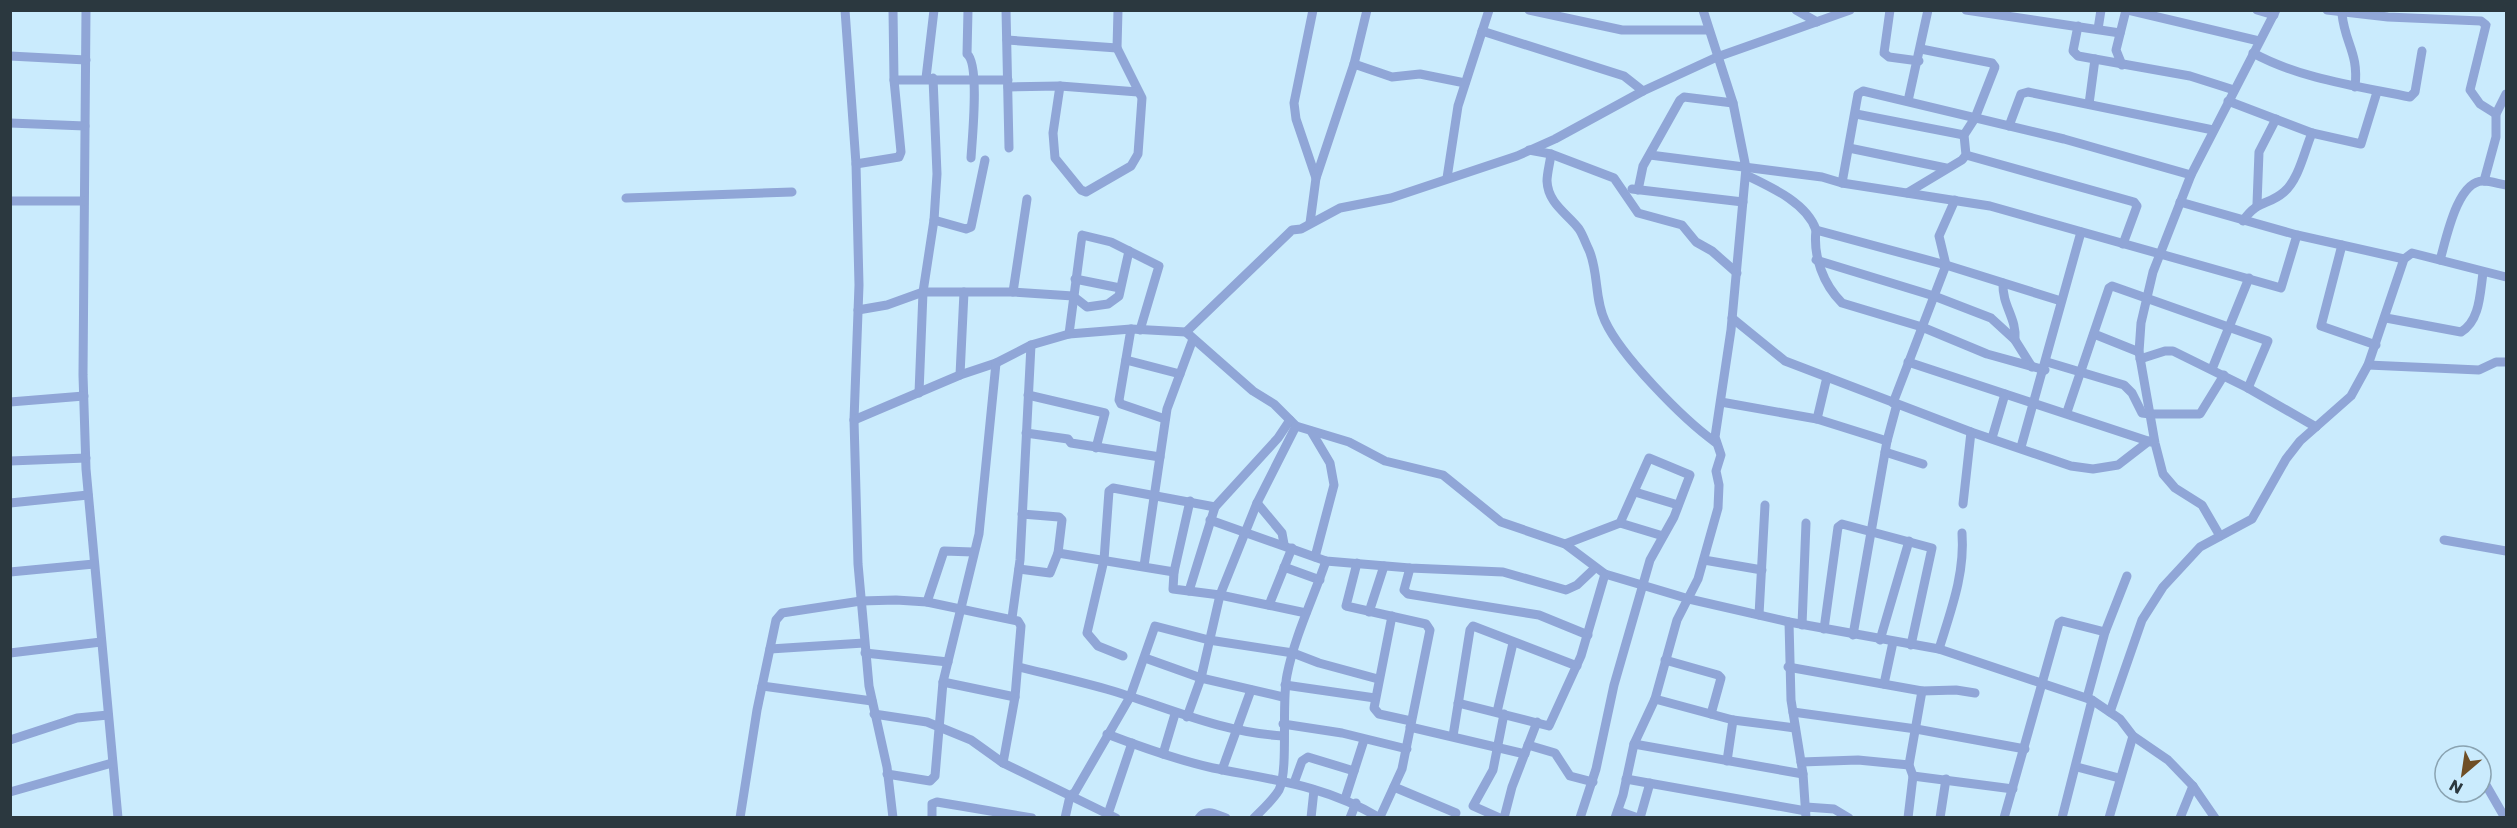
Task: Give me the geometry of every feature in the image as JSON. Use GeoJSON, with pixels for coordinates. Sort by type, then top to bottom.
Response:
{"type":"FeatureCollection","features":[{"type":"Feature","properties":{"kind":"street"},"geometry":{"type":"LineString","coordinates":[[87,10],[83,201],[86,458],[118,818]]}},
{"type":"Feature","properties":{"kind":"street"},"geometry":{"type":"LineString","coordinates":[[845,10],[856,164],[858,310],[854,420],[861,601],[872,701],[887,774],[893,818]]}},
{"type":"Feature","properties":{"kind":"street"},"geometry":{"type":"LineString","coordinates":[[856,164],[901,155],[894,80],[893,10]]}},
{"type":"Feature","properties":{"kind":"street"},"geometry":{"type":"LineString","coordinates":[[919,393],[923,292],[934,220],[936,170],[929,78],[934,10]]}},
{"type":"Feature","properties":{"kind":"street"},"geometry":{"type":"LineString","coordinates":[[968,10],[967,54],[972,59],[974,79],[971,158]]}},
{"type":"Feature","properties":{"kind":"street"},"geometry":{"type":"LineString","coordinates":[[1006,10],[1010,148]]}},
{"type":"Feature","properties":{"kind":"street"},"geometry":{"type":"LineString","coordinates":[[1060,86],[1053,133],[1054,158],[1084,192],[1131,166],[1136,160],[1142,105],[1117,48],[1118,10]]}},
{"type":"Feature","properties":{"kind":"street"},"geometry":{"type":"LineString","coordinates":[[1313,10],[1294,103],[1302,139],[1316,178]]}},
{"type":"Feature","properties":{"kind":"street"},"geometry":{"type":"LineString","coordinates":[[1301,228],[1354,64],[1367,10]]}},
{"type":"Feature","properties":{"kind":"street"},"geometry":{"type":"LineString","coordinates":[[1447,178],[1455,118],[1489,10]]}},
{"type":"Feature","properties":{"kind":"street"},"geometry":{"type":"LineString","coordinates":[[1529,10],[1561,14],[1622,30],[1708,30]]}},
{"type":"Feature","properties":{"kind":"street"},"geometry":{"type":"LineString","coordinates":[[1650,783],[1639,818],[1616,814],[1634,744],[1655,699],[1677,620],[1689,598],[1704,560],[1718,508],[1719,461],[1715,442],[1732,318],[1746,172],[1733,103],[1703,10]]}},
{"type":"Feature","properties":{"kind":"street"},"geometry":{"type":"LineString","coordinates":[[1796,10],[1821,17]]}},
{"type":"Feature","properties":{"kind":"street"},"geometry":{"type":"LineString","coordinates":[[1144,566],[1165,419],[1180,374],[1189,335],[1301,228],[1340,208],[1391,198],[1529,150],[1643,91],[1717,57],[1821,17],[1850,10]]}},
{"type":"Feature","properties":{"kind":"street"},"geometry":{"type":"LineString","coordinates":[[1890,10],[1884,53],[1889,57],[1919,61]]}},
{"type":"Feature","properties":{"kind":"street"},"geometry":{"type":"LineString","coordinates":[[1908,101],[1922,49],[1928,10]]}},
{"type":"Feature","properties":{"kind":"street"},"geometry":{"type":"LineString","coordinates":[[1966,10],[2120,33]]}},
{"type":"Feature","properties":{"kind":"street"},"geometry":{"type":"LineString","coordinates":[[2098,29],[2101,10]]}},
{"type":"Feature","properties":{"kind":"street"},"geometry":{"type":"LineString","coordinates":[[2122,65],[2116,50],[2127,10],[2259,41]]}},
{"type":"Feature","properties":{"kind":"street"},"geometry":{"type":"LineString","coordinates":[[2220,536],[2202,505],[2168,481],[2163,474],[2152,442],[2150,414],[2139,356],[2141,323],[2146,297],[2160,254],[2191,175],[2275,13],[2257,10]]}},
{"type":"Feature","properties":{"kind":"street"},"geometry":{"type":"LineString","coordinates":[[2327,10],[2342,14],[2430,13],[2481,21],[2486,26],[2470,90],[2480,104],[2496,114]]}},
{"type":"Feature","properties":{"kind":"street"},"geometry":{"type":"LineString","coordinates":[[2342,14],[2343,27],[2356,62],[2355,87]]}},
{"type":"Feature","properties":{"kind":"street"},"geometry":{"type":"LineString","coordinates":[[2078,26],[2074,54],[2122,65],[2190,76],[2234,90]]}},
{"type":"Feature","properties":{"kind":"street"},"geometry":{"type":"LineString","coordinates":[[1482,31],[1624,76],[1643,91]]}},
{"type":"Feature","properties":{"kind":"street"},"geometry":{"type":"LineString","coordinates":[[1007,40],[1117,48]]}},
{"type":"Feature","properties":{"kind":"street"},"geometry":{"type":"LineString","coordinates":[[1907,193],[1962,160],[1966,154],[1964,135],[1975,118],[1994,70],[1992,63],[1922,49]]}},
{"type":"Feature","properties":{"kind":"street"},"geometry":{"type":"LineString","coordinates":[[2253,53],[2281,68],[2377,92],[2410,97],[2413,95],[2422,51]]}},
{"type":"Feature","properties":{"kind":"street"},"geometry":{"type":"LineString","coordinates":[[10,56],[86,60]]}},
{"type":"Feature","properties":{"kind":"street"},"geometry":{"type":"LineString","coordinates":[[2089,104],[2095,59]]}},
{"type":"Feature","properties":{"kind":"street"},"geometry":{"type":"LineString","coordinates":[[1354,64],[1392,77],[1420,74],[1465,83]]}},
{"type":"Feature","properties":{"kind":"street"},"geometry":{"type":"LineString","coordinates":[[894,80],[974,79],[1138,92]]}},
{"type":"Feature","properties":{"kind":"street"},"geometry":{"type":"LineString","coordinates":[[1842,183],[1858,94],[1863,91],[2009,126],[2191,175]]}},
{"type":"Feature","properties":{"kind":"street"},"geometry":{"type":"LineString","coordinates":[[2009,126],[2023,92],[2213,130]]}},
{"type":"Feature","properties":{"kind":"street"},"geometry":{"type":"LineString","coordinates":[[2228,101],[2312,133],[2362,144],[2377,92]]}},
{"type":"Feature","properties":{"kind":"street"},"geometry":{"type":"LineString","coordinates":[[2484,180],[2496,137],[2496,114],[2506,94]]}},
{"type":"Feature","properties":{"kind":"street"},"geometry":{"type":"LineString","coordinates":[[1638,190],[1643,166],[1677,103],[1684,97],[1733,103]]}},
{"type":"Feature","properties":{"kind":"street"},"geometry":{"type":"LineString","coordinates":[[1856,114],[1964,135]]}},
{"type":"Feature","properties":{"kind":"street"},"geometry":{"type":"LineString","coordinates":[[2257,204],[2259,152],[2276,120]]}},
{"type":"Feature","properties":{"kind":"street"},"geometry":{"type":"LineString","coordinates":[[10,123],[85,126]]}},
{"type":"Feature","properties":{"kind":"street"},"geometry":{"type":"LineString","coordinates":[[2243,220],[2257,204],[2269,201],[2286,189],[2295,177],[2312,133]]}},
{"type":"Feature","properties":{"kind":"street"},"geometry":{"type":"LineString","coordinates":[[2496,137],[2506,140]]}},
{"type":"Feature","properties":{"kind":"street"},"geometry":{"type":"LineString","coordinates":[[1849,148],[1946,168]]}},
{"type":"Feature","properties":{"kind":"street"},"geometry":{"type":"LineString","coordinates":[[1529,150],[1551,154],[1614,178],[1624,188],[1638,213],[1682,225],[1696,242],[1712,251],[1737,273]]}},
{"type":"Feature","properties":{"kind":"street"},"geometry":{"type":"LineString","coordinates":[[1551,154],[1547,181],[1549,190],[1560,212],[1579,230],[1590,253],[1595,270],[1596,292],[1605,322],[1634,362],[1690,423],[1715,442]]}},
{"type":"Feature","properties":{"kind":"street"},"geometry":{"type":"LineString","coordinates":[[1966,154],[2134,202],[2137,206],[2123,244]]}},
{"type":"Feature","properties":{"kind":"street"},"geometry":{"type":"LineString","coordinates":[[1650,155],[1746,172],[1822,177],[1842,183],[2001,209],[2283,287],[2297,235]]}},
{"type":"Feature","properties":{"kind":"street"},"geometry":{"type":"LineString","coordinates":[[934,220],[966,229],[971,227],[985,160]]}},
{"type":"Feature","properties":{"kind":"street"},"geometry":{"type":"LineString","coordinates":[[1746,172],[1809,215],[1816,230],[1814,248],[1816,260],[1842,303],[1922,327],[1987,354],[2032,367],[2046,366],[2082,373],[2124,385],[2142,412],[2150,414],[2200,414],[2224,375]]}},
{"type":"Feature","properties":{"kind":"street"},"geometry":{"type":"LineString","coordinates":[[2440,260],[2456,207],[2470,185],[2484,180],[2506,185]]}},
{"type":"Feature","properties":{"kind":"street"},"geometry":{"type":"LineString","coordinates":[[1624,188],[1743,202]]}},
{"type":"Feature","properties":{"kind":"street"},"geometry":{"type":"LineString","coordinates":[[626,198],[792,192]]}},
{"type":"Feature","properties":{"kind":"street"},"geometry":{"type":"LineString","coordinates":[[1013,292],[1027,199]]}},
{"type":"Feature","properties":{"kind":"street"},"geometry":{"type":"LineString","coordinates":[[1853,635],[1895,404],[1908,363],[1946,265],[1939,236],[1955,200]]}},
{"type":"Feature","properties":{"kind":"street"},"geometry":{"type":"LineString","coordinates":[[10,201],[83,201]]}},
{"type":"Feature","properties":{"kind":"street"},"geometry":{"type":"LineString","coordinates":[[2180,202],[2297,235],[2404,259]]}},
{"type":"Feature","properties":{"kind":"street"},"geometry":{"type":"LineString","coordinates":[[1816,230],[1946,265],[2061,301]]}},
{"type":"Feature","properties":{"kind":"street"},"geometry":{"type":"LineString","coordinates":[[2021,447],[2046,366],[2061,301],[2081,232]]}},
{"type":"Feature","properties":{"kind":"street"},"geometry":{"type":"LineString","coordinates":[[1069,334],[1082,236],[1106,240],[1159,266],[1126,360],[1119,402],[1165,419]]}},
{"type":"Feature","properties":{"kind":"street"},"geometry":{"type":"LineString","coordinates":[[2342,245],[2320,324],[2323,329],[2376,345]]}},
{"type":"Feature","properties":{"kind":"street"},"geometry":{"type":"LineString","coordinates":[[858,310],[887,305],[923,292],[1013,292],[1073,296],[1087,307],[1101,306],[1114,301],[1119,296],[1129,251]]}},
{"type":"Feature","properties":{"kind":"street"},"geometry":{"type":"LineString","coordinates":[[2110,712],[2135,640],[2150,606],[2192,554],[2252,519],[2286,459],[2316,427],[2352,396],[2376,345],[2404,259],[2412,253],[2505,277],[2506,266]]}},
{"type":"Feature","properties":{"kind":"street"},"geometry":{"type":"LineString","coordinates":[[1816,260],[1934,296],[1991,318],[2016,340],[2032,367]]}},
{"type":"Feature","properties":{"kind":"street"},"geometry":{"type":"LineString","coordinates":[[2386,318],[2461,332],[2474,320],[2483,273]]}},
{"type":"Feature","properties":{"kind":"street"},"geometry":{"type":"LineString","coordinates":[[2212,369],[2232,326],[2249,278]]}},
{"type":"Feature","properties":{"kind":"street"},"geometry":{"type":"LineString","coordinates":[[1075,279],[1120,288]]}},
{"type":"Feature","properties":{"kind":"street"},"geometry":{"type":"LineString","coordinates":[[2003,283],[2002,297],[2014,321],[2016,340]]}},
{"type":"Feature","properties":{"kind":"street"},"geometry":{"type":"LineString","coordinates":[[2067,412],[2109,288],[2115,286],[2232,326],[2268,342],[2248,388]]}},
{"type":"Feature","properties":{"kind":"street"},"geometry":{"type":"LineString","coordinates":[[960,375],[964,292]]}},
{"type":"Feature","properties":{"kind":"street"},"geometry":{"type":"LineString","coordinates":[[1732,318],[1776,356],[1895,404],[2071,466],[2093,470],[2118,465],[2152,442]]}},
{"type":"Feature","properties":{"kind":"street"},"geometry":{"type":"LineString","coordinates":[[854,420],[960,375],[996,363],[1031,345],[1069,334],[1135,330],[1189,335],[1253,391],[1274,404],[1293,423],[1349,442],[1385,461],[1443,475],[1501,522],[1565,544],[1605,574],[1689,598],[1802,625],[1939,649],[2090,699],[2120,719],[2133,736],[2168,760],[2193,786],[2215,818]]}},
{"type":"Feature","properties":{"kind":"street"},"geometry":{"type":"LineString","coordinates":[[2094,334],[2139,356],[2174,351],[2224,375],[2316,427]]}},
{"type":"Feature","properties":{"kind":"street"},"geometry":{"type":"LineString","coordinates":[[1012,618],[1019,569],[1031,345]]}},
{"type":"Feature","properties":{"kind":"street"},"geometry":{"type":"LineString","coordinates":[[1126,360],[1180,374]]}},
{"type":"Feature","properties":{"kind":"street"},"geometry":{"type":"LineString","coordinates":[[2368,365],[2479,370],[2496,362],[2506,362]]}},
{"type":"Feature","properties":{"kind":"street"},"geometry":{"type":"LineString","coordinates":[[887,774],[930,781],[934,779],[943,682],[962,609],[982,515],[996,363]]}},
{"type":"Feature","properties":{"kind":"street"},"geometry":{"type":"LineString","coordinates":[[1908,363],[2067,412],[2152,442]]}},
{"type":"Feature","properties":{"kind":"street"},"geometry":{"type":"LineString","coordinates":[[1817,419],[1827,377]]}},
{"type":"Feature","properties":{"kind":"street"},"geometry":{"type":"LineString","coordinates":[[1992,438],[2005,394]]}},
{"type":"Feature","properties":{"kind":"street"},"geometry":{"type":"LineString","coordinates":[[1028,395],[1105,413],[1096,448]]}},
{"type":"Feature","properties":{"kind":"street"},"geometry":{"type":"LineString","coordinates":[[10,402],[84,396]]}},
{"type":"Feature","properties":{"kind":"street"},"geometry":{"type":"LineString","coordinates":[[1721,402],[1817,419],[1887,441]]}},
{"type":"Feature","properties":{"kind":"street"},"geometry":{"type":"LineString","coordinates":[[1187,717],[1202,678],[1220,595],[1257,503],[1293,423]]}},
{"type":"Feature","properties":{"kind":"street"},"geometry":{"type":"LineString","coordinates":[[1189,591],[1215,507],[1293,423]]}},
{"type":"Feature","properties":{"kind":"street"},"geometry":{"type":"LineString","coordinates":[[1311,431],[1330,463],[1334,485],[1315,557]]}},
{"type":"Feature","properties":{"kind":"street"},"geometry":{"type":"LineString","coordinates":[[1963,504],[1971,432]]}},
{"type":"Feature","properties":{"kind":"street"},"geometry":{"type":"LineString","coordinates":[[1026,433],[1068,439],[1071,443],[1096,448],[1160,457]]}},
{"type":"Feature","properties":{"kind":"street"},"geometry":{"type":"LineString","coordinates":[[1885,452],[1923,464]]}},
{"type":"Feature","properties":{"kind":"street"},"geometry":{"type":"LineString","coordinates":[[10,461],[86,458]]}},
{"type":"Feature","properties":{"kind":"street"},"geometry":{"type":"LineString","coordinates":[[1580,818],[1593,782],[1614,685],[1645,585],[1650,560],[1678,505],[1690,475],[1651,458],[1646,461],[1620,524]]}},
{"type":"Feature","properties":{"kind":"street"},"geometry":{"type":"LineString","coordinates":[[1123,656],[1098,646],[1087,633],[1104,560],[1109,491],[1113,488],[1215,507]]}},
{"type":"Feature","properties":{"kind":"street"},"geometry":{"type":"LineString","coordinates":[[1635,492],[1678,505]]}},
{"type":"Feature","properties":{"kind":"street"},"geometry":{"type":"LineString","coordinates":[[10,503],[88,495]]}},
{"type":"Feature","properties":{"kind":"street"},"geometry":{"type":"LineString","coordinates":[[1190,501],[1172,588],[1220,595],[1306,614]]}},
{"type":"Feature","properties":{"kind":"street"},"geometry":{"type":"LineString","coordinates":[[1257,503],[1282,533],[1288,546],[1284,567],[1269,605]]}},
{"type":"Feature","properties":{"kind":"street"},"geometry":{"type":"LineString","coordinates":[[1759,615],[1765,505]]}},
{"type":"Feature","properties":{"kind":"street"},"geometry":{"type":"LineString","coordinates":[[1019,569],[1048,574],[1058,553],[1061,518],[1022,514]]}},
{"type":"Feature","properties":{"kind":"street"},"geometry":{"type":"LineString","coordinates":[[1210,520],[1326,561],[1503,572],[1566,590],[1577,585],[1595,568]]}},
{"type":"Feature","properties":{"kind":"street"},"geometry":{"type":"LineString","coordinates":[[1802,625],[1806,522]]}},
{"type":"Feature","properties":{"kind":"street"},"geometry":{"type":"LineString","coordinates":[[1565,544],[1620,524],[1663,536]]}},
{"type":"Feature","properties":{"kind":"street"},"geometry":{"type":"LineString","coordinates":[[1824,629],[1838,527],[1842,524],[1932,548],[1911,645]]}},
{"type":"Feature","properties":{"kind":"street"},"geometry":{"type":"LineString","coordinates":[[1939,649],[1959,584],[1964,556],[1962,533]]}},
{"type":"Feature","properties":{"kind":"street"},"geometry":{"type":"LineString","coordinates":[[2444,540],[2506,551]]}},
{"type":"Feature","properties":{"kind":"street"},"geometry":{"type":"LineString","coordinates":[[1880,640],[1909,541]]}},
{"type":"Feature","properties":{"kind":"street"},"geometry":{"type":"LineString","coordinates":[[927,602],[944,550],[973,552]]}},
{"type":"Feature","properties":{"kind":"street"},"geometry":{"type":"LineString","coordinates":[[1058,553],[1174,572]]}},
{"type":"Feature","properties":{"kind":"street"},"geometry":{"type":"LineString","coordinates":[[1704,560],[1762,570]]}},
{"type":"Feature","properties":{"kind":"street"},"geometry":{"type":"LineString","coordinates":[[1254,818],[1273,798],[1283,779],[1285,685],[1293,653],[1326,561]]}},
{"type":"Feature","properties":{"kind":"street"},"geometry":{"type":"LineString","coordinates":[[1107,734],[1162,754],[1222,770],[1283,779],[1356,803],[1380,817],[1394,787],[1407,749],[1430,626],[1346,606],[1357,563]]}},
{"type":"Feature","properties":{"kind":"street"},"geometry":{"type":"LineString","coordinates":[[10,572],[94,564]]}},
{"type":"Feature","properties":{"kind":"street"},"geometry":{"type":"LineString","coordinates":[[1369,612],[1383,566]]}},
{"type":"Feature","properties":{"kind":"street"},"geometry":{"type":"LineString","coordinates":[[1284,567],[1320,580]]}},
{"type":"Feature","properties":{"kind":"street"},"geometry":{"type":"LineString","coordinates":[[1410,568],[1404,591],[1408,594],[1539,615],[1588,635]]}},
{"type":"Feature","properties":{"kind":"street"},"geometry":{"type":"LineString","coordinates":[[1458,703],[1550,724],[1577,666],[1605,574]]}},
{"type":"Feature","properties":{"kind":"street"},"geometry":{"type":"LineString","coordinates":[[2062,818],[2077,767],[2105,632],[2127,576]]}},
{"type":"Feature","properties":{"kind":"street"},"geometry":{"type":"LineString","coordinates":[[740,818],[762,686],[776,620],[782,613],[861,601],[927,602],[1012,618],[1021,623],[1019,666],[1003,763]]}},
{"type":"Feature","properties":{"kind":"street"},"geometry":{"type":"LineString","coordinates":[[1392,616],[1374,708],[1379,714],[1498,748],[1555,753],[1570,776],[1593,782]]}},
{"type":"Feature","properties":{"kind":"street"},"geometry":{"type":"LineString","coordinates":[[2004,818],[2025,748],[2041,681],[2061,621],[2105,632]]}},
{"type":"Feature","properties":{"kind":"street"},"geometry":{"type":"LineString","coordinates":[[1789,622],[1788,667],[1795,728],[1802,762],[1806,812]]}},
{"type":"Feature","properties":{"kind":"street"},"geometry":{"type":"LineString","coordinates":[[1065,818],[1070,796],[1076,792],[1107,734],[1131,697],[1155,626],[1209,640],[1293,653],[1318,663],[1378,679]]}},
{"type":"Feature","properties":{"kind":"street"},"geometry":{"type":"LineString","coordinates":[[1453,736],[1471,628],[1484,628],[1513,644],[1577,666]]}},
{"type":"Feature","properties":{"kind":"street"},"geometry":{"type":"LineString","coordinates":[[10,653],[101,642]]}},
{"type":"Feature","properties":{"kind":"street"},"geometry":{"type":"LineString","coordinates":[[1884,684],[1893,642]]}},
{"type":"Feature","properties":{"kind":"street"},"geometry":{"type":"LineString","coordinates":[[1513,644],[1500,713],[1498,748],[1489,781],[1473,806],[1502,818],[1537,722]]}},
{"type":"Feature","properties":{"kind":"street"},"geometry":{"type":"LineString","coordinates":[[770,649],[865,648],[948,662]]}},
{"type":"Feature","properties":{"kind":"street"},"geometry":{"type":"LineString","coordinates":[[1145,658],[1202,678],[1283,697]]}},
{"type":"Feature","properties":{"kind":"street"},"geometry":{"type":"LineString","coordinates":[[1665,660],[1718,675],[1720,678],[1711,714]]}},
{"type":"Feature","properties":{"kind":"street"},"geometry":{"type":"LineString","coordinates":[[1019,666],[1131,697],[1175,714],[1236,730],[1283,736]]}},
{"type":"Feature","properties":{"kind":"street"},"geometry":{"type":"LineString","coordinates":[[1788,667],[1922,691],[1956,690],[1975,693]]}},
{"type":"Feature","properties":{"kind":"street"},"geometry":{"type":"LineString","coordinates":[[943,682],[1015,697]]}},
{"type":"Feature","properties":{"kind":"street"},"geometry":{"type":"LineString","coordinates":[[1285,685],[1376,698]]}},
{"type":"Feature","properties":{"kind":"street"},"geometry":{"type":"LineString","coordinates":[[762,686],[872,701]]}},
{"type":"Feature","properties":{"kind":"street"},"geometry":{"type":"LineString","coordinates":[[1222,770],[1251,690]]}},
{"type":"Feature","properties":{"kind":"street"},"geometry":{"type":"LineString","coordinates":[[1919,818],[1909,817],[1913,776],[1910,765],[1922,691]]}},
{"type":"Feature","properties":{"kind":"street"},"geometry":{"type":"LineString","coordinates":[[1655,699],[1733,720],[1795,728]]}},
{"type":"Feature","properties":{"kind":"street"},"geometry":{"type":"LineString","coordinates":[[1793,712],[1916,729],[2025,748]]}},
{"type":"Feature","properties":{"kind":"street"},"geometry":{"type":"LineString","coordinates":[[874,714],[916,719],[971,740],[1003,763],[1113,816],[1132,743]]}},
{"type":"Feature","properties":{"kind":"street"},"geometry":{"type":"LineString","coordinates":[[1162,754],[1175,714]]}},
{"type":"Feature","properties":{"kind":"street"},"geometry":{"type":"LineString","coordinates":[[10,740],[77,718],[108,715]]}},
{"type":"Feature","properties":{"kind":"street"},"geometry":{"type":"LineString","coordinates":[[1727,761],[1733,720]]}},
{"type":"Feature","properties":{"kind":"street"},"geometry":{"type":"LineString","coordinates":[[1283,724],[1342,733],[1407,749]]}},
{"type":"Feature","properties":{"kind":"street"},"geometry":{"type":"LineString","coordinates":[[2109,818],[2133,736]]}},
{"type":"Feature","properties":{"kind":"street"},"geometry":{"type":"LineString","coordinates":[[1345,799],[1364,740]]}},
{"type":"Feature","properties":{"kind":"street"},"geometry":{"type":"LineString","coordinates":[[1634,744],[1803,774]]}},
{"type":"Feature","properties":{"kind":"street"},"geometry":{"type":"LineString","coordinates":[[1294,783],[1302,761],[1308,757],[1354,771]]}},
{"type":"Feature","properties":{"kind":"street"},"geometry":{"type":"LineString","coordinates":[[1802,762],[1858,760],[1910,765]]}},
{"type":"Feature","properties":{"kind":"street"},"geometry":{"type":"LineString","coordinates":[[10,792],[112,763]]}},
{"type":"Feature","properties":{"kind":"street"},"geometry":{"type":"LineString","coordinates":[[2077,767],[2119,778]]}},
{"type":"Feature","properties":{"kind":"street"},"geometry":{"type":"LineString","coordinates":[[1913,776],[2013,789]]}},
{"type":"Feature","properties":{"kind":"street"},"geometry":{"type":"LineString","coordinates":[[1626,779],[1806,812],[1836,809],[1849,818]]}},
{"type":"Feature","properties":{"kind":"street"},"geometry":{"type":"LineString","coordinates":[[1941,818],[1946,779]]}},
{"type":"Feature","properties":{"kind":"street"},"geometry":{"type":"LineString","coordinates":[[2180,818],[2193,786]]}},
{"type":"Feature","properties":{"kind":"street"},"geometry":{"type":"LineString","coordinates":[[1394,787],[1456,813]]}},
{"type":"Feature","properties":{"kind":"street"},"geometry":{"type":"LineString","coordinates":[[1311,818],[1314,790]]}},
{"type":"Feature","properties":{"kind":"street"},"geometry":{"type":"LineString","coordinates":[[2493,797],[2505,818]]}},
{"type":"Feature","properties":{"kind":"street"},"geometry":{"type":"LineString","coordinates":[[932,818],[932,804],[936,802],[1032,818]]}},
{"type":"Feature","properties":{"kind":"street"},"geometry":{"type":"LineString","coordinates":[[1350,818],[1356,803]]}},
{"type":"Feature","properties":{"kind":"street"},"geometry":{"type":"LineString","coordinates":[[1199,818],[1205,813],[1210,813],[1226,818]]}}]}
